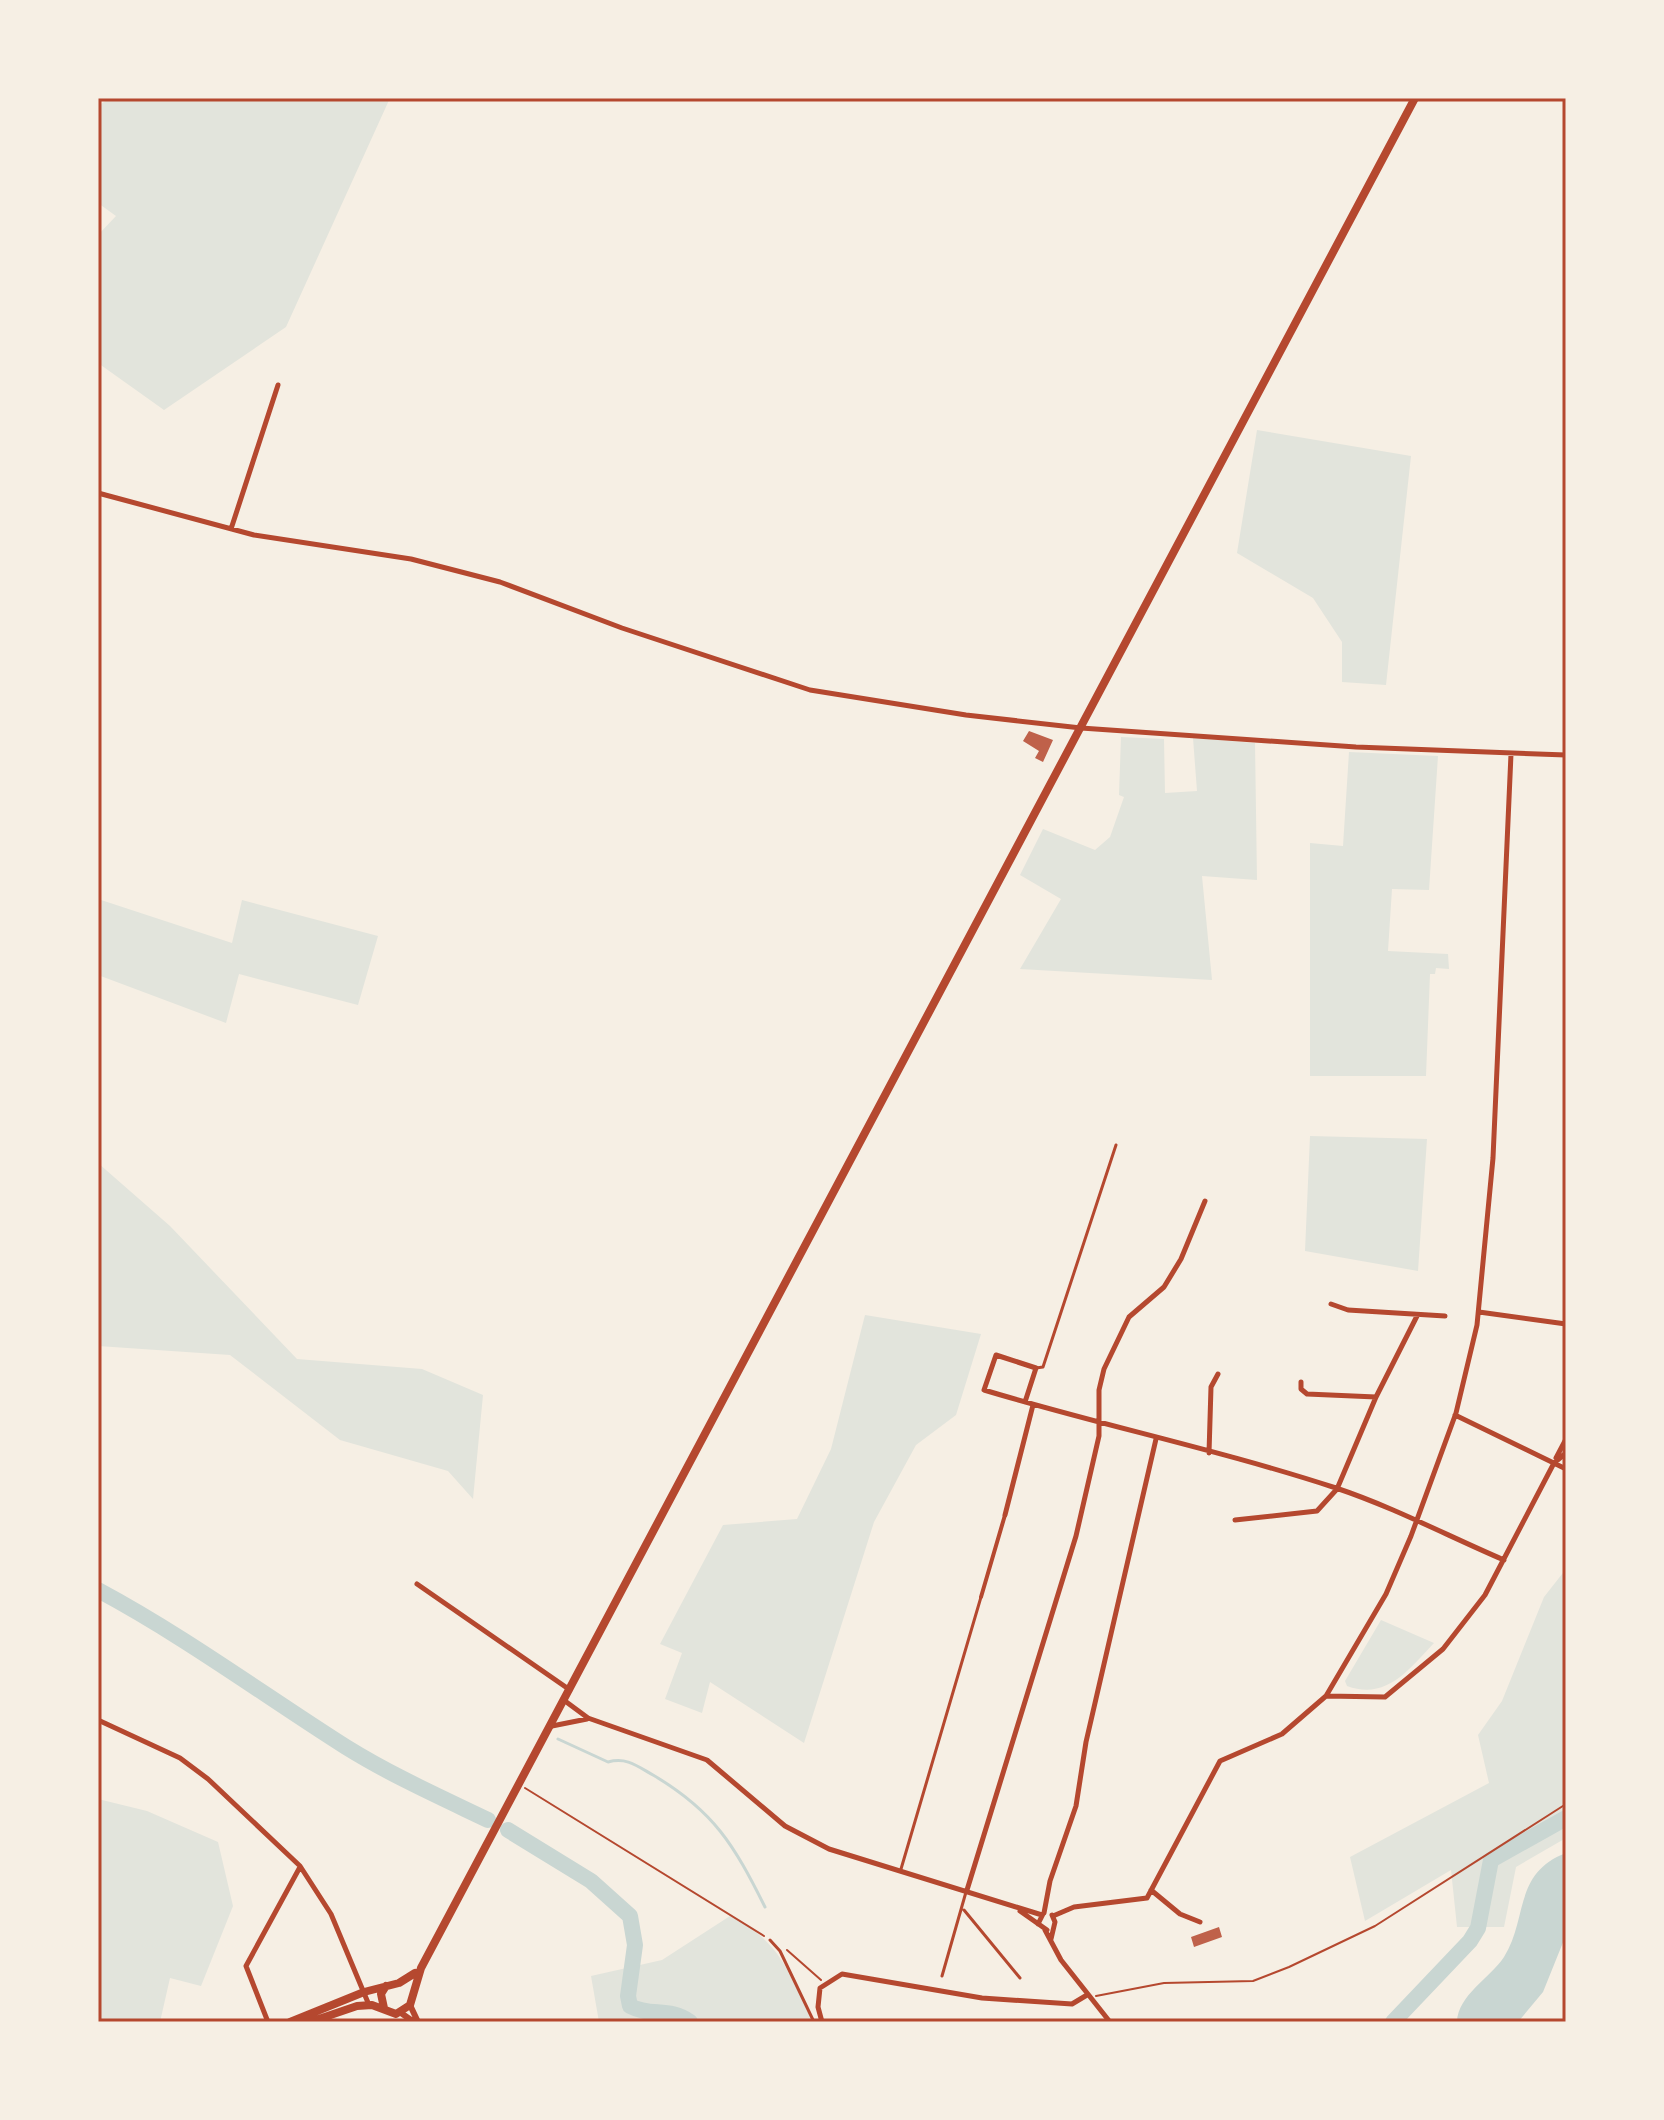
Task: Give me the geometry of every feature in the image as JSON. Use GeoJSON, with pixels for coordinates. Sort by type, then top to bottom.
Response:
{"type":"FeatureCollection","features":[{"type":"Feature","properties":{"kind":"main road"},"geometry":{"type":"LineString","coordinates":[[310,2022],[344,2009],[369,2005],[401,2013],[410,2005],[411,1993],[421,1968],[571,1691],[1415,98]]}},
{"type":"Feature","properties":{"kind":"main road"},"geometry":{"type":"LineString","coordinates":[[290,2022],[364,1992],[399,1983],[421,1968]]}},
{"type":"Feature","properties":{"kind":"main road"},"geometry":{"type":"LineString","coordinates":[[399,1983],[411,1993]]}},
{"type":"Feature","properties":{"kind":"main road"},"geometry":{"type":"LineString","coordinates":[[384,2008],[380,1999],[386,1986]]}},
{"type":"Feature","properties":{"kind":"street"},"geometry":{"type":"LineString","coordinates":[[231,529],[278,385]]}},
{"type":"Feature","properties":{"kind":"street"},"geometry":{"type":"LineString","coordinates":[[98,493],[231,529],[411,559],[543,597],[712,659],[810,690],[966,715],[1081,728],[1566,755]]}},
{"type":"Feature","properties":{"kind":"street"},"geometry":{"type":"LineString","coordinates":[[1017,1908],[1038,1924],[1074,1907],[1147,1898],[1220,1761],[1282,1734],[1326,1696],[1386,1594],[1455,1415],[1479,1312],[1491,1188],[1504,976],[1511,754]]}},
{"type":"Feature","properties":{"kind":"street"},"geometry":{"type":"LineString","coordinates":[[967,1890],[1076,1536],[1101,1424],[1099,1390],[1115,1340],[1129,1317],[1164,1287],[1181,1259],[1205,1201]]}},
{"type":"Feature","properties":{"kind":"street"},"geometry":{"type":"LineString","coordinates":[[1331,1304],[1348,1310],[1445,1316]]}},
{"type":"Feature","properties":{"kind":"street"},"geometry":{"type":"LineString","coordinates":[[1479,1312],[1566,1324]]}},
{"type":"Feature","properties":{"kind":"street"},"geometry":{"type":"LineString","coordinates":[[1235,1520],[1317,1511],[1337,1489],[1376,1397],[1417,1316]]}},
{"type":"Feature","properties":{"kind":"street"},"geometry":{"type":"LineString","coordinates":[[1025,1402],[1036,1368],[996,1355],[984,1390],[1033,1405],[1337,1489],[1504,1560]]}},
{"type":"Feature","properties":{"kind":"street"},"geometry":{"type":"LineString","coordinates":[[1209,1453],[1211,1387],[1218,1374]]}},
{"type":"Feature","properties":{"kind":"street"},"geometry":{"type":"LineString","coordinates":[[1301,1382],[1301,1389],[1307,1394],[1376,1397]]}},
{"type":"Feature","properties":{"kind":"street"},"geometry":{"type":"LineString","coordinates":[[981,1597],[1033,1405]]}},
{"type":"Feature","properties":{"kind":"street"},"geometry":{"type":"LineString","coordinates":[[1455,1415],[1566,1469]]}},
{"type":"Feature","properties":{"kind":"street"},"geometry":{"type":"LineString","coordinates":[[1110,2022],[1087,1995],[1051,1940],[1046,1901],[1076,1806],[1086,1742],[1156,1439]]}},
{"type":"Feature","properties":{"kind":"street"},"geometry":{"type":"LineString","coordinates":[[1326,1696],[1376,1698],[1393,1693],[1463,1627],[1504,1560],[1566,1439]]}},
{"type":"Feature","properties":{"kind":"street"},"geometry":{"type":"LineString","coordinates":[[1554,1463],[1566,1453]]}},
{"type":"Feature","properties":{"kind":"street"},"geometry":{"type":"LineString","coordinates":[[417,1584],[571,1691]]}},
{"type":"Feature","properties":{"kind":"street"},"geometry":{"type":"LineString","coordinates":[[565,1701],[588,1718],[707,1760],[785,1826],[829,1849],[967,1890],[1049,1920]]}},
{"type":"Feature","properties":{"kind":"street"},"geometry":{"type":"LineString","coordinates":[[552,1726],[588,1718]]}},
{"type":"Feature","properties":{"kind":"street"},"geometry":{"type":"LineString","coordinates":[[98,1720],[180,1758],[208,1779],[300,1866],[331,1914],[369,2005]]}},
{"type":"Feature","properties":{"kind":"street"},"geometry":{"type":"LineString","coordinates":[[268,2022],[246,1966],[300,1866]]}},
{"type":"Feature","properties":{"kind":"street"},"geometry":{"type":"LineString","coordinates":[[1151,1890],[1180,1914],[1200,1922]]}},
{"type":"Feature","properties":{"kind":"street"},"geometry":{"type":"LineString","coordinates":[[822,2022],[818,1997],[824,1983],[842,1974],[926,1991],[1072,2004],[1087,1995]]}},
{"type":"Feature","properties":{"kind":"street"},"geometry":{"type":"LineString","coordinates":[[410,2005],[416,2022]]}},
{"type":"Feature","properties":{"kind":"street"},"geometry":{"type":"LineString","coordinates":[[401,2013],[416,2022]]}},
{"type":"Feature","properties":{"kind":"lane"},"geometry":{"type":"LineString","coordinates":[[1036,1368],[1043,1367],[1116,1145]]}},
{"type":"Feature","properties":{"kind":"lane"},"geometry":{"type":"LineString","coordinates":[[901,1869],[981,1597]]}},
{"type":"Feature","properties":{"kind":"lane"},"geometry":{"type":"LineString","coordinates":[[942,1976],[967,1890]]}},
{"type":"Feature","properties":{"kind":"lane"},"geometry":{"type":"LineString","coordinates":[[963,1908],[1020,1978]]}},
{"type":"Feature","properties":{"kind":"lane"},"geometry":{"type":"LineString","coordinates":[[770,1940],[780,1951],[814,2022]]}},
{"type":"Feature","properties":{"kind":"path"},"geometry":{"type":"LineString","coordinates":[[520,1785],[770,1940],[824,1983]]}},
{"type":"Feature","properties":{"kind":"path"},"geometry":{"type":"LineString","coordinates":[[1087,1995],[1164,1983],[1253,1981],[1289,1967],[1375,1926],[1566,1804]]}},
{"type":"Feature","properties":{"kind":"shaded area"},"geometry":{"type":"Polygon","coordinates":[[[110,98],[390,98],[286,327],[164,410],[98,363],[98,235],[116,216],[98,203],[98,106],[110,98]]]}},
{"type":"Feature","properties":{"kind":"shaded area"},"geometry":{"type":"Polygon","coordinates":[[[1257,430],[1411,456],[1386,685],[1342,682],[1342,642],[1313,598],[1237,553],[1257,430]]]}},
{"type":"Feature","properties":{"kind":"shaded area"},"geometry":{"type":"Polygon","coordinates":[[[1121,737],[1164,739],[1165,793],[1197,791],[1193,738],[1255,743],[1257,880],[1202,876],[1212,980],[1020,969],[1061,899],[1020,875],[1043,829],[1095,850],[1110,837],[1124,797],[1119,795],[1121,737]]]}},
{"type":"Feature","properties":{"kind":"shaded area"},"geometry":{"type":"Polygon","coordinates":[[[1349,752],[1438,756],[1429,890],[1392,889],[1388,951],[1448,954],[1449,969],[1436,968],[1435,974],[1430,974],[1426,1076],[1310,1076],[1310,843],[1343,846],[1349,752]]]}},
{"type":"Feature","properties":{"kind":"shaded area"},"geometry":{"type":"Polygon","coordinates":[[[98,899],[232,943],[242,900],[378,936],[358,1005],[239,974],[226,1023],[98,975],[98,899]]]}},
{"type":"Feature","properties":{"kind":"shaded area"},"geometry":{"type":"Polygon","coordinates":[[[1310,1136],[1427,1139],[1418,1271],[1305,1251],[1310,1136]]]}},
{"type":"Feature","properties":{"kind":"shaded area"},"geometry":{"type":"Polygon","coordinates":[[[98,1163],[170,1226],[297,1359],[422,1369],[483,1395],[473,1499],[448,1471],[340,1440],[230,1355],[98,1346],[98,1163]]]}},
{"type":"Feature","properties":{"kind":"shaded area"},"geometry":{"type":"Polygon","coordinates":[[[865,1315],[981,1334],[956,1415],[916,1445],[874,1522],[804,1743],[710,1682],[702,1713],[665,1699],[682,1653],[660,1644],[723,1525],[797,1519],[831,1449],[865,1315]]]}},
{"type":"Feature","properties":{"kind":"shaded area"},"geometry":{"type":"Polygon","coordinates":[[[1566,1569],[1566,1838],[1516,1867],[1504,1927],[1457,1927],[1451,1870],[1365,1921],[1350,1857],[1489,1783],[1478,1735],[1502,1701],[1544,1597],[1566,1569]]]}},
{"type":"Feature","properties":{"kind":"shaded area"},"geometry":{"type":"Polygon","coordinates":[[[1381,1620],[1434,1643],[1406,1672],[1386,1686],[1361,1689],[1347,1686],[1345,1681],[1381,1620]]]}},
{"type":"Feature","properties":{"kind":"shaded area"},"geometry":{"type":"Polygon","coordinates":[[[98,1799],[147,1811],[218,1842],[233,1906],[201,1986],[170,1978],[160,2022],[98,2022],[98,1799]]]}},
{"type":"Feature","properties":{"kind":"shaded area"},"geometry":{"type":"Polygon","coordinates":[[[1566,1853],[1566,1935],[1543,1992],[1518,2022],[1457,2022],[1463,2003],[1504,1957],[1529,1885],[1537,1872],[1566,1853]]]}},
{"type":"Feature","properties":{"kind":"shaded area"},"geometry":{"type":"Polygon","coordinates":[[[730,1916],[773,1948],[813,2022],[599,2022],[591,1976],[662,1960],[730,1916]]]}},
{"type":"Feature","properties":{"kind":"building"},"geometry":{"type":"Polygon","coordinates":[[[1029,731],[1053,740],[1043,762],[1035,758],[1039,751],[1023,741],[1029,731]]]}},
{"type":"Feature","properties":{"kind":"building"},"geometry":{"type":"Polygon","coordinates":[[[1219,1927],[1222,1937],[1194,1947],[1191,1937],[1219,1927]]]}},
{"type":"Feature","properties":{"kind":"waterway"},"geometry":{"type":"LineString","coordinates":[[98,1590],[193,1646],[363,1757],[488,1820]]}},
{"type":"Feature","properties":{"kind":"waterway"},"geometry":{"type":"LineString","coordinates":[[558,1739],[608,1762],[621,1761],[637,1766],[692,1802],[732,1847],[765,1907]]}},
{"type":"Feature","properties":{"kind":"waterway"},"geometry":{"type":"LineString","coordinates":[[1393,2022],[1470,1941],[1478,1928],[1491,1860],[1566,1818]]}},
{"type":"Feature","properties":{"kind":"waterway"},"geometry":{"type":"LineString","coordinates":[[508,1830],[591,1881],[630,1916],[635,1945],[628,1996],[630,2006],[675,2015],[690,2022]]}}]}
